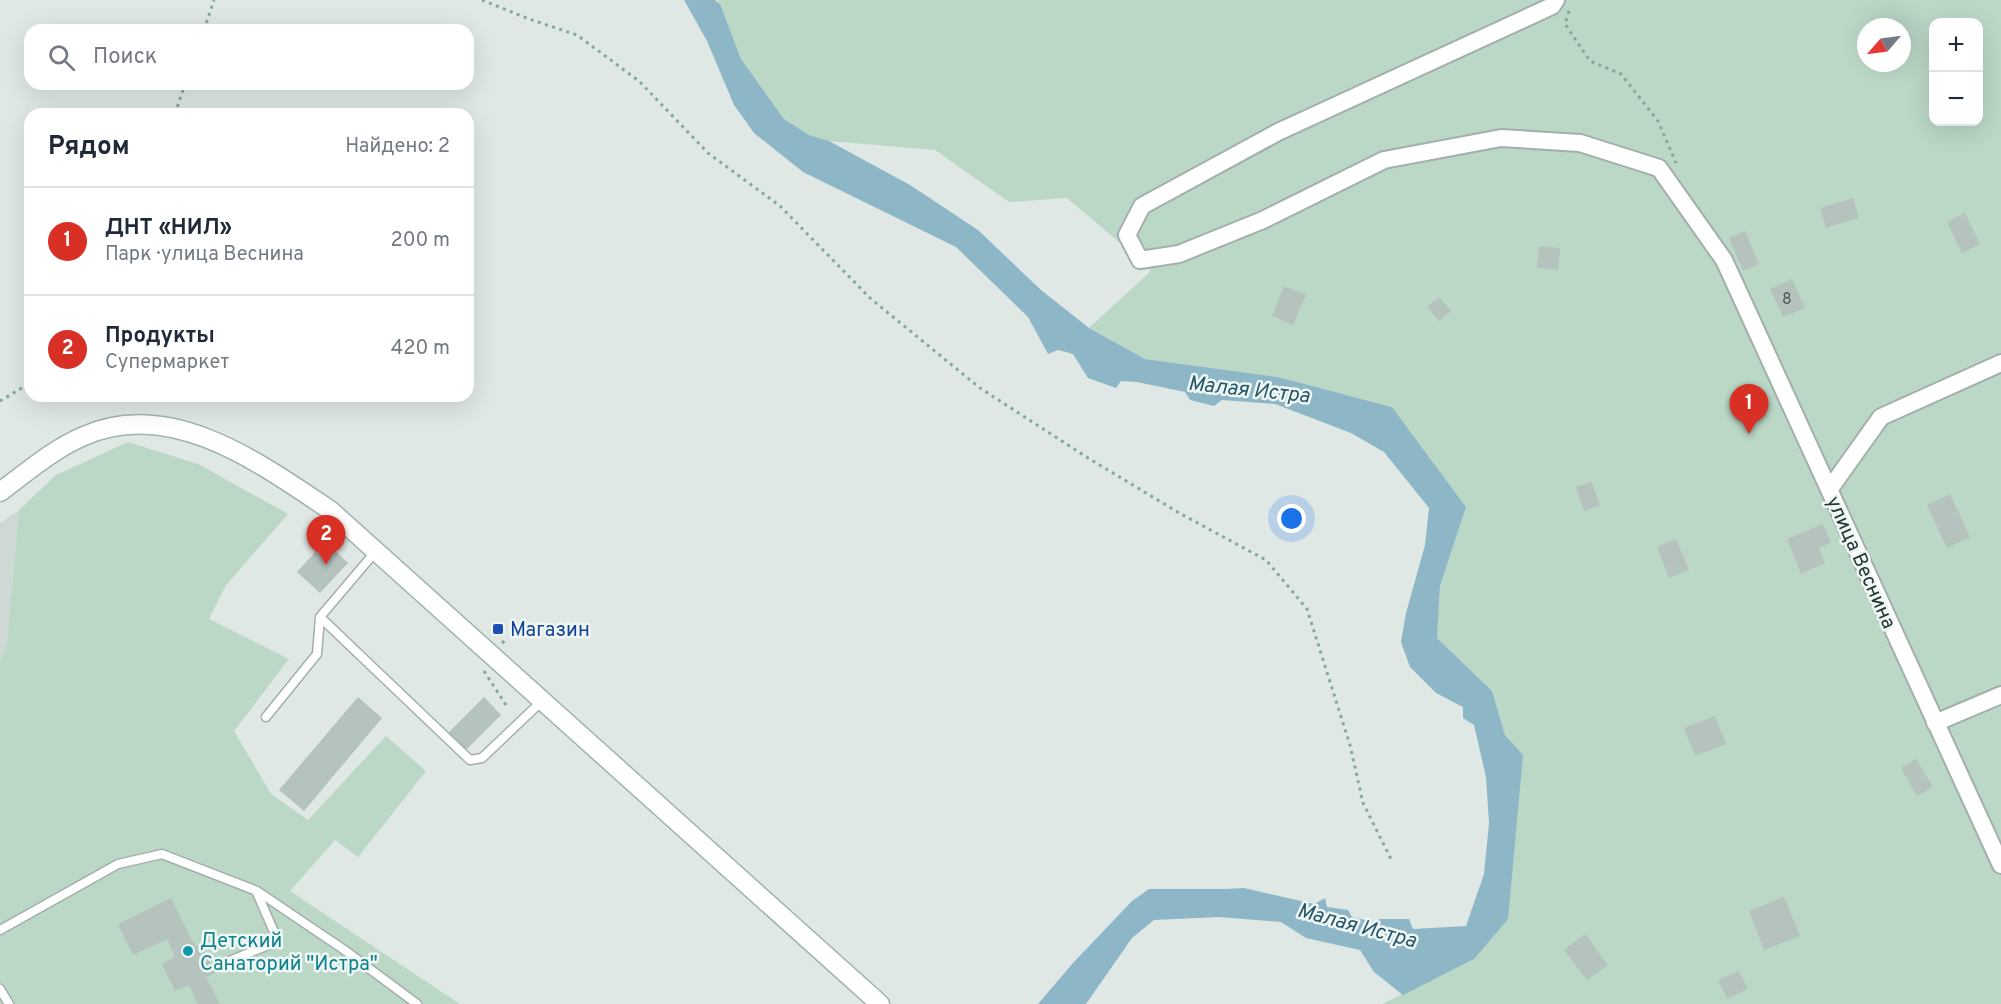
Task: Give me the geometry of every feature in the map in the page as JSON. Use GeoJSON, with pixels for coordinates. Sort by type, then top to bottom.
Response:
{"type":"FeatureCollection","features":[{"type":"Feature","properties":{"kind":"main road"},"geometry":{"type":"LineString","coordinates":[[0,492],[58,450],[84,435],[109,428],[138,425],[177,428],[214,440],[283,478],[330,510],[376,550],[880,1004]]}},
{"type":"Feature","properties":{"kind":"street","name":"улица Веснина"},"geometry":{"type":"LineString","coordinates":[[1563,4],[1552,6],[1278,132],[1142,206],[1127,235],[1140,260],[1179,254],[1263,220],[1384,160],[1501,138],[1580,143],[1659,168],[1724,260],[2001,865]]}},
{"type":"Feature","properties":{"kind":"street"},"geometry":{"type":"LineString","coordinates":[[1829,490],[1881,417],[2001,363]]}},
{"type":"Feature","properties":{"kind":"street"},"geometry":{"type":"LineString","coordinates":[[1935,723],[2001,695]]}},
{"type":"Feature","properties":{"kind":"lane"},"geometry":{"type":"LineString","coordinates":[[266,717],[318,654],[320,617],[376,550]]}},
{"type":"Feature","properties":{"kind":"lane"},"geometry":{"type":"LineString","coordinates":[[320,617],[470,760],[482,758],[543,700]]}},
{"type":"Feature","properties":{"kind":"lane"},"geometry":{"type":"LineString","coordinates":[[0,930],[118,864],[162,854],[257,891],[343,949],[417,1004]]}},
{"type":"Feature","properties":{"kind":"lane"},"geometry":{"type":"LineString","coordinates":[[222,964],[278,942],[257,891]]}},
{"type":"Feature","properties":{"kind":"lane"},"geometry":{"type":"LineString","coordinates":[[0,989],[9,1004]]}},
{"type":"Feature","properties":{"kind":"path"},"geometry":{"type":"LineString","coordinates":[[206,24],[214,0]]}},
{"type":"Feature","properties":{"kind":"path"},"geometry":{"type":"LineString","coordinates":[[482,0],[578,35],[639,81],[708,153],[780,206],[871,299],[980,388],[1172,509],[1266,560],[1306,609],[1350,745],[1363,803],[1391,858]]}},
{"type":"Feature","properties":{"kind":"path"},"geometry":{"type":"LineString","coordinates":[[1563,4],[1565,24],[1590,61],[1621,75],[1658,121],[1679,170]]}},
{"type":"Feature","properties":{"kind":"path"},"geometry":{"type":"LineString","coordinates":[[177,108],[183,90]]}},
{"type":"Feature","properties":{"kind":"path"},"geometry":{"type":"LineString","coordinates":[[0,401],[24,387]]}},
{"type":"Feature","properties":{"kind":"shaded area"},"geometry":{"type":"Polygon","coordinates":[[[19,510],[7,643],[0,664],[0,523],[19,510]]]}},
{"type":"Feature","properties":{"kind":"green space"},"geometry":{"type":"Polygon","coordinates":[[[718,0],[2001,0],[2001,1004],[1382,1004],[1474,959],[1523,755],[1505,735],[1492,691],[1437,638],[1440,586],[1466,507],[1392,407],[1278,377],[1145,359],[1089,328],[1151,271],[1067,198],[1009,202],[935,150],[829,141],[809,135],[784,119],[741,59],[718,0]]]}},
{"type":"Feature","properties":{"kind":"green space"},"geometry":{"type":"Polygon","coordinates":[[[128,442],[198,464],[288,514],[226,585],[209,619],[289,659],[234,731],[271,794],[308,820],[386,736],[426,771],[358,857],[335,840],[290,891],[460,1004],[0,1004],[0,664],[7,643],[19,510],[56,475],[128,442]]]}},
{"type":"Feature","properties":{"kind":"water","name":"Малая Истра"},"geometry":{"type":"Polygon","coordinates":[[[684,0],[715,0],[720,4],[741,59],[784,119],[809,135],[829,141],[910,185],[978,230],[1041,290],[1089,328],[1145,359],[1278,377],[1392,407],[1466,507],[1440,586],[1437,638],[1492,691],[1505,735],[1523,755],[1508,919],[1474,959],[1403,995],[1374,972],[1360,950],[1306,938],[1281,922],[1219,917],[1154,920],[1132,938],[1086,1004],[1038,1004],[1132,901],[1149,889],[1244,888],[1314,904],[1325,898],[1327,907],[1348,910],[1352,917],[1374,922],[1380,919],[1409,919],[1413,929],[1466,926],[1484,874],[1489,823],[1486,777],[1474,725],[1463,718],[1463,707],[1436,693],[1410,667],[1401,642],[1406,613],[1425,545],[1429,508],[1384,452],[1351,433],[1275,404],[1222,400],[1214,406],[1190,400],[1185,392],[1137,382],[1121,381],[1116,388],[1088,378],[1073,354],[1058,350],[1048,354],[1028,317],[956,247],[803,172],[754,133],[734,105],[707,41],[684,0]]]}},
{"type":"Feature","properties":{"kind":"building"},"geometry":{"type":"Polygon","coordinates":[[[1853,198],[1859,218],[1826,228],[1820,208],[1853,198]]]}},
{"type":"Feature","properties":{"kind":"building"},"geometry":{"type":"Polygon","coordinates":[[[1965,213],[1980,244],[1962,253],[1947,222],[1965,213]]]}},
{"type":"Feature","properties":{"kind":"building"},"geometry":{"type":"Polygon","coordinates":[[[1745,231],[1759,264],[1743,271],[1729,238],[1745,231]]]}},
{"type":"Feature","properties":{"kind":"building"},"geometry":{"type":"Polygon","coordinates":[[[1539,246],[1560,248],[1558,270],[1537,268],[1539,246]]]}},
{"type":"Feature","properties":{"kind":"building"},"geometry":{"type":"Polygon","coordinates":[[[1792,279],[1805,308],[1783,317],[1770,289],[1792,279]]]}},
{"type":"Feature","properties":{"kind":"building"},"geometry":{"type":"Polygon","coordinates":[[[1284,286],[1306,295],[1293,325],[1272,316],[1284,286]]]}},
{"type":"Feature","properties":{"kind":"building"},"geometry":{"type":"Polygon","coordinates":[[[1439,297],[1451,311],[1439,321],[1427,307],[1439,297]]]}},
{"type":"Feature","properties":{"kind":"building"},"geometry":{"type":"Polygon","coordinates":[[[1592,482],[1600,505],[1584,511],[1576,487],[1592,482]]]}},
{"type":"Feature","properties":{"kind":"building"},"geometry":{"type":"Polygon","coordinates":[[[1950,494],[1970,537],[1947,548],[1927,505],[1950,494]]]}},
{"type":"Feature","properties":{"kind":"building"},"geometry":{"type":"Polygon","coordinates":[[[1823,524],[1831,542],[1819,548],[1825,563],[1801,574],[1787,539],[1823,524]]]}},
{"type":"Feature","properties":{"kind":"building"},"geometry":{"type":"Polygon","coordinates":[[[1676,539],[1689,570],[1669,578],[1657,547],[1676,539]]]}},
{"type":"Feature","properties":{"kind":"building"},"geometry":{"type":"Polygon","coordinates":[[[325,541],[348,563],[320,593],[297,572],[325,541]]]}},
{"type":"Feature","properties":{"kind":"building"},"geometry":{"type":"Polygon","coordinates":[[[358,697],[382,718],[304,811],[279,790],[358,697]]]}},
{"type":"Feature","properties":{"kind":"building"},"geometry":{"type":"Polygon","coordinates":[[[484,697],[501,715],[465,751],[448,733],[484,697]]]}},
{"type":"Feature","properties":{"kind":"building"},"geometry":{"type":"Polygon","coordinates":[[[1715,716],[1726,744],[1695,756],[1684,728],[1715,716]]]}},
{"type":"Feature","properties":{"kind":"building"},"geometry":{"type":"Polygon","coordinates":[[[1916,759],[1933,787],[1917,796],[1901,768],[1916,759]]]}},
{"type":"Feature","properties":{"kind":"building"},"geometry":{"type":"Polygon","coordinates":[[[1784,897],[1800,936],[1764,950],[1749,911],[1784,897]]]}},
{"type":"Feature","properties":{"kind":"building","name":"Детский Санаторий \"Истра\""},"geometry":{"type":"Polygon","coordinates":[[[171,898],[195,946],[201,943],[215,973],[206,977],[220,1004],[198,1004],[189,985],[175,991],[162,964],[175,957],[167,939],[133,955],[118,924],[171,898]]]}},
{"type":"Feature","properties":{"kind":"building"},"geometry":{"type":"Polygon","coordinates":[[[1585,934],[1608,965],[1587,980],[1564,950],[1585,934]]]}},
{"type":"Feature","properties":{"kind":"building"},"geometry":{"type":"Polygon","coordinates":[[[1739,971],[1748,989],[1727,999],[1718,980],[1739,971]]]}},
{"type":"Feature","properties":{"kind":"place","name":"ДНТ «НИЛ»"},"geometry":{"type":"Point","coordinates":[1749,434]}},
{"type":"Feature","properties":{"kind":"place","name":"Продукты"},"geometry":{"type":"Point","coordinates":[326,565]}},
{"type":"Feature","properties":{"kind":"place","name":"Магазин"},"geometry":{"type":"Point","coordinates":[498,629]}},
{"type":"Feature","properties":{"kind":"place","name":"Детский Санаторий \"Истра\""},"geometry":{"type":"Point","coordinates":[188,951]}}]}
